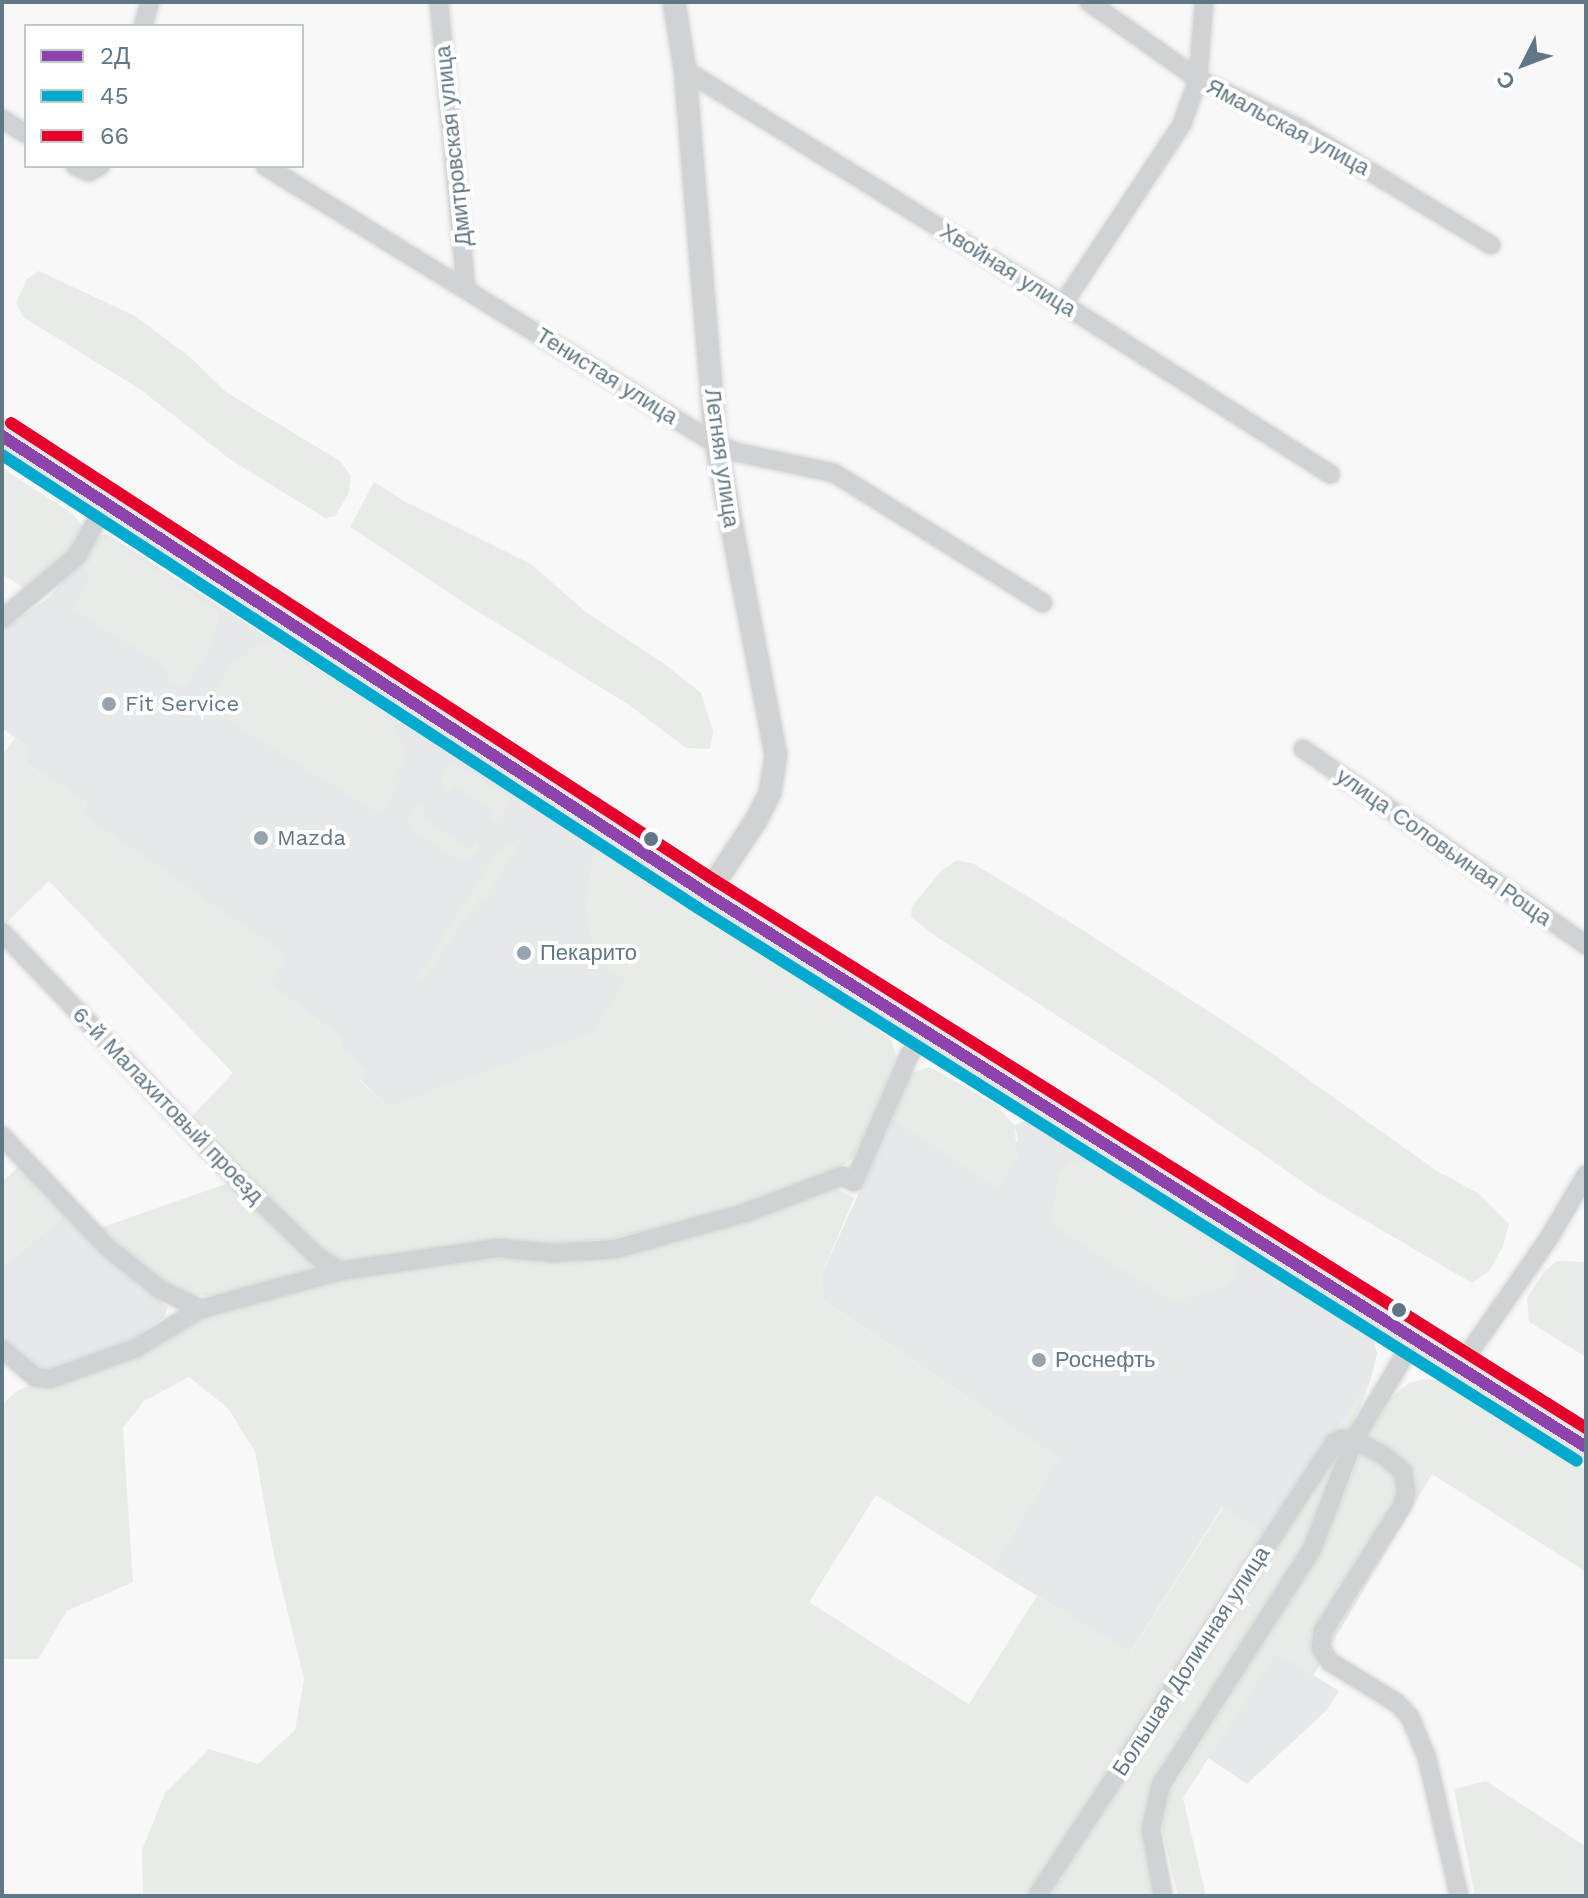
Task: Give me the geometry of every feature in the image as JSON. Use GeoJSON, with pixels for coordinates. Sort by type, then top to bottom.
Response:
{"type":"FeatureCollection","features":[{"type":"Feature","properties":{"kind":"main road"},"geometry":{"type":"LineString","coordinates":[[2,436],[707,894],[1586,1447]]}},
{"type":"Feature","properties":{"kind":"street"},"geometry":{"type":"LineString","coordinates":[[144,24],[150,2]]}},
{"type":"Feature","properties":{"kind":"street","name":"Дмитровская улица"},"geometry":{"type":"LineString","coordinates":[[439,2],[466,289]]}},
{"type":"Feature","properties":{"kind":"street","name":"Летняя улица"},"geometry":{"type":"LineString","coordinates":[[674,2],[685,70],[716,444],[776,755],[770,793],[707,894]]}},
{"type":"Feature","properties":{"kind":"street","name":"Ямальская улица"},"geometry":{"type":"LineString","coordinates":[[1089,2],[1198,79],[1297,127],[1491,245]]}},
{"type":"Feature","properties":{"kind":"street"},"geometry":{"type":"LineString","coordinates":[[1063,304],[1182,124],[1198,79],[1204,2]]}},
{"type":"Feature","properties":{"kind":"street","name":"Хвойная улица"},"geometry":{"type":"LineString","coordinates":[[685,70],[1330,474]]}},
{"type":"Feature","properties":{"kind":"street"},"geometry":{"type":"LineString","coordinates":[[2,119],[24,133]]}},
{"type":"Feature","properties":{"kind":"street","name":"Тенистая улица"},"geometry":{"type":"LineString","coordinates":[[268,168],[716,444],[834,473],[1043,603]]}},
{"type":"Feature","properties":{"kind":"street"},"geometry":{"type":"LineString","coordinates":[[2,619],[77,556],[106,503]]}},
{"type":"Feature","properties":{"kind":"street","name":"улица Соловьиная Роща"},"geometry":{"type":"LineString","coordinates":[[1303,749],[1586,945]]}},
{"type":"Feature","properties":{"kind":"street","name":"6-й Малахитовый проезд"},"geometry":{"type":"LineString","coordinates":[[2,932],[239,1181],[318,1257],[340,1271]]}},
{"type":"Feature","properties":{"kind":"street"},"geometry":{"type":"LineString","coordinates":[[2,1349],[35,1377],[50,1379],[136,1348],[201,1309],[340,1271],[498,1248],[554,1253],[615,1249],[745,1213],[842,1176],[854,1182],[910,1054],[926,1029]]}},
{"type":"Feature","properties":{"kind":"street"},"geometry":{"type":"LineString","coordinates":[[2,1136],[107,1247],[161,1290],[201,1309]]}},
{"type":"Feature","properties":{"kind":"street"},"geometry":{"type":"LineString","coordinates":[[1460,1366],[1549,1238],[1586,1175]]}},
{"type":"Feature","properties":{"kind":"street","name":"Большая Долинная улица"},"geometry":{"type":"LineString","coordinates":[[1163,1896],[1151,1829],[1161,1785],[1312,1549],[1354,1440],[1415,1338]]}},
{"type":"Feature","properties":{"kind":"street","name":"Большая Долинная улица"},"geometry":{"type":"LineString","coordinates":[[1037,1896],[1334,1443],[1342,1439],[1354,1440]]}},
{"type":"Feature","properties":{"kind":"street"},"geometry":{"type":"LineString","coordinates":[[1354,1440],[1403,1471],[1406,1493],[1402,1506],[1323,1631],[1321,1648],[1330,1662],[1397,1703],[1410,1717],[1427,1758],[1459,1896]]}},
{"type":"Feature","properties":{"kind":"shaded area"},"geometry":{"type":"Polygon","coordinates":[[[39,271],[135,316],[190,357],[226,392],[340,461],[351,476],[349,493],[335,516],[325,518],[231,460],[141,390],[23,317],[16,303],[27,279],[39,271]]]}},
{"type":"Feature","properties":{"kind":"shaded area"},"geometry":{"type":"Polygon","coordinates":[[[2,468],[73,514],[83,527],[69,552],[27,590],[2,574],[2,468]]]}},
{"type":"Feature","properties":{"kind":"shaded area"},"geometry":{"type":"Polygon","coordinates":[[[374,482],[406,502],[531,564],[587,613],[662,662],[701,693],[713,731],[710,749],[686,748],[629,705],[469,606],[350,527],[374,482]]]}},
{"type":"Feature","properties":{"kind":"shaded area"},"geometry":{"type":"Polygon","coordinates":[[[107,534],[598,849],[592,861],[599,959],[626,979],[595,1032],[390,1107],[359,1079],[365,1071],[340,1049],[342,1038],[270,984],[286,955],[81,815],[87,803],[25,763],[29,748],[2,728],[2,630],[50,597],[97,536],[107,534]]]}},
{"type":"Feature","properties":{"kind":"shaded area"},"geometry":{"type":"Polygon","coordinates":[[[109,539],[216,610],[218,622],[210,647],[187,684],[176,688],[167,682],[167,668],[72,608],[92,575],[80,567],[92,547],[109,539]]]}},
{"type":"Feature","properties":{"kind":"shaded area"},"geometry":{"type":"Polygon","coordinates":[[[268,641],[382,713],[398,732],[403,747],[403,763],[392,781],[396,790],[380,814],[216,713],[210,706],[209,698],[232,666],[254,647],[268,641]]]}},
{"type":"Feature","properties":{"kind":"shaded area"},"geometry":{"type":"Polygon","coordinates":[[[15,738],[29,748],[25,763],[87,803],[81,815],[287,955],[271,984],[342,1038],[340,1049],[365,1071],[359,1080],[390,1107],[595,1031],[625,979],[599,959],[590,936],[585,902],[592,861],[598,849],[873,1025],[891,1040],[898,1060],[853,1158],[834,1172],[744,1205],[612,1239],[367,1263],[342,1261],[322,1251],[248,1179],[191,1117],[233,1073],[49,881],[5,924],[2,921],[2,755],[15,738]]]}},
{"type":"Feature","properties":{"kind":"shaded area"},"geometry":{"type":"Polygon","coordinates":[[[454,763],[505,796],[508,805],[496,821],[490,820],[494,811],[453,785],[448,794],[442,786],[441,774],[447,765],[454,763]]]}},
{"type":"Feature","properties":{"kind":"shaded area"},"geometry":{"type":"Polygon","coordinates":[[[420,804],[427,805],[421,818],[470,849],[477,839],[480,844],[477,853],[462,862],[410,829],[408,821],[420,804]]]}},
{"type":"Feature","properties":{"kind":"shaded area"},"geometry":{"type":"Polygon","coordinates":[[[521,841],[486,897],[479,899],[422,982],[417,979],[497,852],[521,841]]]}},
{"type":"Feature","properties":{"kind":"shaded area"},"geometry":{"type":"Polygon","coordinates":[[[957,860],[974,864],[1065,919],[1256,1042],[1437,1171],[1478,1193],[1509,1224],[1503,1246],[1489,1271],[1472,1283],[1320,1194],[1148,1075],[935,936],[911,917],[912,906],[941,871],[957,860]]]}},
{"type":"Feature","properties":{"kind":"shaded area"},"geometry":{"type":"Polygon","coordinates":[[[930,1067],[997,1105],[1014,1125],[1018,1157],[996,1188],[893,1118],[910,1073],[930,1067]]]}},
{"type":"Feature","properties":{"kind":"shaded area"},"geometry":{"type":"Polygon","coordinates":[[[893,1118],[996,1187],[1018,1139],[1014,1125],[1035,1118],[1373,1336],[1377,1354],[1370,1382],[1265,1535],[1222,1507],[1130,1653],[992,1568],[1058,1458],[824,1301],[821,1276],[893,1118]]]}},
{"type":"Feature","properties":{"kind":"shaded area"},"geometry":{"type":"Polygon","coordinates":[[[1069,1163],[1092,1163],[1227,1252],[1236,1259],[1235,1276],[1227,1285],[1173,1302],[1051,1224],[1059,1175],[1069,1163]]]}},
{"type":"Feature","properties":{"kind":"shaded area"},"geometry":{"type":"Polygon","coordinates":[[[19,1166],[66,1213],[2,1268],[2,1182],[19,1166]]]}},
{"type":"Feature","properties":{"kind":"shaded area"},"geometry":{"type":"Polygon","coordinates":[[[231,1182],[311,1262],[311,1268],[305,1273],[212,1296],[189,1294],[167,1284],[100,1228],[231,1182]]]}},
{"type":"Feature","properties":{"kind":"shaded area"},"geometry":{"type":"Polygon","coordinates":[[[834,1187],[854,1198],[821,1276],[824,1301],[1058,1458],[992,1568],[876,1495],[809,1602],[969,1704],[1037,1596],[1131,1652],[1223,1507],[1265,1535],[1370,1382],[1303,1548],[1155,1784],[1148,1801],[1145,1827],[1155,1896],[143,1896],[142,1850],[165,1793],[209,1749],[258,1764],[295,1730],[304,1679],[274,1556],[255,1452],[228,1408],[189,1377],[144,1401],[123,1428],[133,1582],[67,1611],[38,1659],[2,1659],[2,1404],[17,1391],[36,1383],[55,1384],[116,1365],[204,1316],[341,1279],[499,1258],[611,1256],[669,1244],[748,1221],[834,1187]]]}},
{"type":"Feature","properties":{"kind":"shaded area"},"geometry":{"type":"Polygon","coordinates":[[[66,1213],[168,1308],[164,1317],[133,1339],[52,1370],[37,1371],[2,1338],[2,1268],[66,1213]]]}},
{"type":"Feature","properties":{"kind":"shaded area"},"geometry":{"type":"Polygon","coordinates":[[[1557,1261],[1586,1262],[1586,1357],[1529,1322],[1527,1298],[1545,1271],[1557,1261]]]}},
{"type":"Feature","properties":{"kind":"shaded area"},"geometry":{"type":"Polygon","coordinates":[[[1425,1379],[1448,1381],[1586,1470],[1586,1572],[1432,1474],[1313,1676],[1276,1652],[1183,1798],[1206,1896],[1178,1896],[1162,1829],[1169,1793],[1319,1554],[1370,1431],[1391,1398],[1409,1383],[1425,1379]]]}},
{"type":"Feature","properties":{"kind":"shaded area"},"geometry":{"type":"Polygon","coordinates":[[[1276,1652],[1339,1691],[1327,1710],[1247,1784],[1208,1758],[1276,1652]]]}},
{"type":"Feature","properties":{"kind":"shaded area"},"geometry":{"type":"Polygon","coordinates":[[[1486,1781],[1586,1847],[1586,1896],[1475,1896],[1454,1789],[1486,1781]]]}},
{"type":"Feature","properties":{"kind":"transit line","name":"66"},"geometry":{"type":"LineString","coordinates":[[11,423],[716,881],[1586,1428]]}},
{"type":"Feature","properties":{"kind":"transit line","name":"2Д"},"geometry":{"type":"LineString","coordinates":[[2,436],[707,894],[1586,1447]]}},
{"type":"Feature","properties":{"kind":"transit line","name":"45"},"geometry":{"type":"LineString","coordinates":[[2,455],[698,908],[1577,1461]]}},
{"type":"Feature","properties":{"kind":"place","name":"Fit Service"},"geometry":{"type":"Point","coordinates":[109,704]}},
{"type":"Feature","properties":{"kind":"place","name":"Mazda"},"geometry":{"type":"Point","coordinates":[261,838]}},
{"type":"Feature","properties":{"kind":"place","name":"Пекарито"},"geometry":{"type":"Point","coordinates":[524,953]}},
{"type":"Feature","properties":{"kind":"place","name":"Роснефть"},"geometry":{"type":"Point","coordinates":[1039,1360]}}]}
